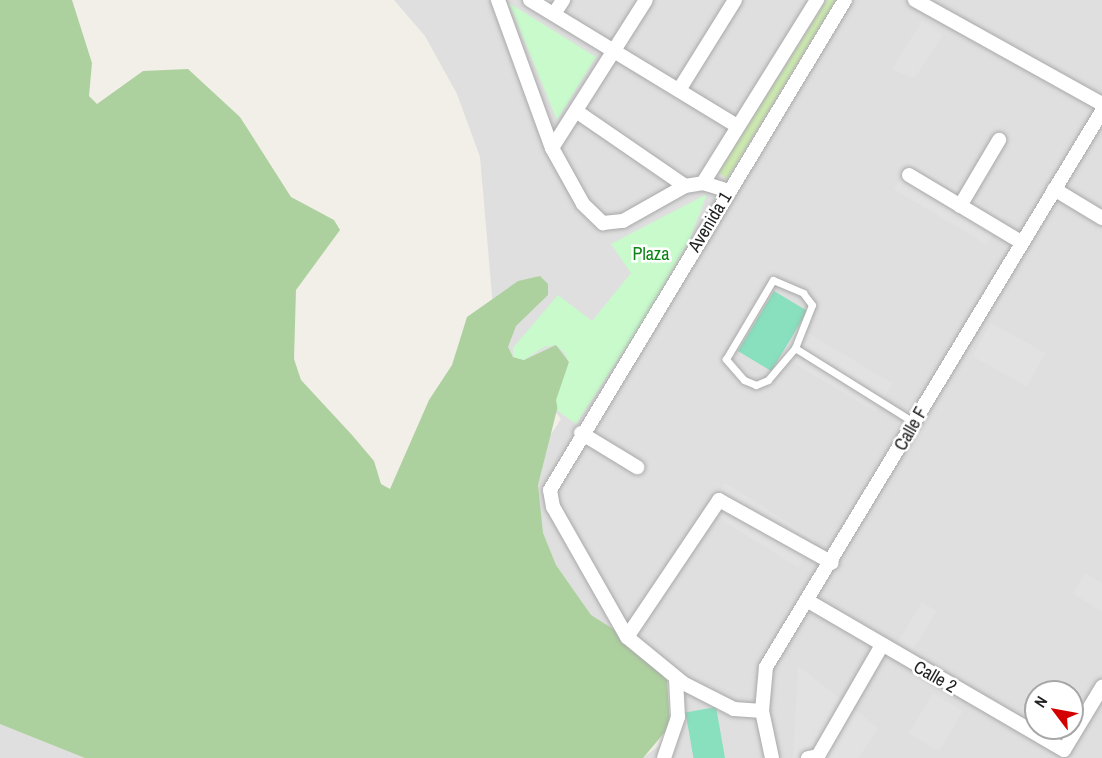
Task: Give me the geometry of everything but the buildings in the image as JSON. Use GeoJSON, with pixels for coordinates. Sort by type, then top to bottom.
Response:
{"type":"FeatureCollection","features":[{"type":"Feature","properties":{"kind":"street"},"geometry":{"type":"LineString","coordinates":[[498,0],[552,148],[583,204],[603,223],[622,221],[685,186],[703,183],[729,191]]}},
{"type":"Feature","properties":{"kind":"street"},"geometry":{"type":"LineString","coordinates":[[530,0],[736,126]]}},
{"type":"Feature","properties":{"kind":"street"},"geometry":{"type":"LineString","coordinates":[[554,14],[563,0]]}},
{"type":"Feature","properties":{"kind":"street"},"geometry":{"type":"LineString","coordinates":[[552,148],[646,0]]}},
{"type":"Feature","properties":{"kind":"street"},"geometry":{"type":"LineString","coordinates":[[679,90],[735,0]]}},
{"type":"Feature","properties":{"kind":"street"},"geometry":{"type":"LineString","coordinates":[[703,183],[736,126],[817,0]]}},
{"type":"Feature","properties":{"kind":"street","name":"Avenida 1"},"geometry":{"type":"LineString","coordinates":[[627,637],[553,507],[550,490],[556,474],[845,0]]}},
{"type":"Feature","properties":{"kind":"street"},"geometry":{"type":"LineString","coordinates":[[915,0],[1102,104]]}},
{"type":"Feature","properties":{"kind":"street"},"geometry":{"type":"LineString","coordinates":[[576,111],[685,186]]}},
{"type":"Feature","properties":{"kind":"street","name":"Calle F"},"geometry":{"type":"LineString","coordinates":[[772,758],[762,711],[766,667],[832,563],[1021,242],[1102,111]]}},
{"type":"Feature","properties":{"kind":"street"},"geometry":{"type":"LineString","coordinates":[[960,206],[999,140]]}},
{"type":"Feature","properties":{"kind":"street"},"geometry":{"type":"LineString","coordinates":[[909,176],[1021,242]]}},
{"type":"Feature","properties":{"kind":"street"},"geometry":{"type":"LineString","coordinates":[[1054,189],[1102,218]]}},
{"type":"Feature","properties":{"kind":"street"},"geometry":{"type":"LineString","coordinates":[[581,433],[637,467]]}},
{"type":"Feature","properties":{"kind":"street"},"geometry":{"type":"LineString","coordinates":[[762,711],[734,709],[676,678],[627,637],[720,500],[832,563]]}},
{"type":"Feature","properties":{"kind":"street","name":"Calle 2"},"geometry":{"type":"LineString","coordinates":[[808,602],[1064,750],[1102,687]]}},
{"type":"Feature","properties":{"kind":"street"},"geometry":{"type":"LineString","coordinates":[[815,757],[882,645]]}},
{"type":"Feature","properties":{"kind":"street"},"geometry":{"type":"LineString","coordinates":[[664,758],[678,717],[676,678]]}},
{"type":"Feature","properties":{"kind":"lane"},"geometry":{"type":"LineString","coordinates":[[773,280],[803,293],[813,305],[795,348],[768,380],[756,385],[744,380],[726,359],[773,280]]}},
{"type":"Feature","properties":{"kind":"lane"},"geometry":{"type":"LineString","coordinates":[[795,348],[915,423]]}},
{"type":"Feature","properties":{"kind":"shaded area"},"geometry":{"type":"Polygon","coordinates":[[[394,0],[1102,0],[1102,758],[642,758],[659,746],[673,717],[671,677],[618,644],[533,560],[518,485],[561,419],[502,343],[493,307],[480,157],[457,94],[425,36],[394,0]]]}},
{"type":"Feature","properties":{"kind":"shaded area"},"geometry":{"type":"Polygon","coordinates":[[[922,21],[943,35],[914,78],[892,69],[922,21]]]}},
{"type":"Feature","properties":{"kind":"shaded area"},"geometry":{"type":"Polygon","coordinates":[[[911,161],[1004,217],[987,245],[894,189],[911,161]]]}},
{"type":"Feature","properties":{"kind":"shaded area"},"geometry":{"type":"Polygon","coordinates":[[[991,323],[1045,353],[1027,386],[973,356],[991,323]]]}},
{"type":"Feature","properties":{"kind":"shaded area"},"geometry":{"type":"Polygon","coordinates":[[[800,328],[893,384],[876,412],[783,356],[800,328]]]}},
{"type":"Feature","properties":{"kind":"shaded area"},"geometry":{"type":"Polygon","coordinates":[[[725,483],[816,540],[798,568],[708,511],[725,483]]]}},
{"type":"Feature","properties":{"kind":"shaded area"},"geometry":{"type":"Polygon","coordinates":[[[1085,573],[1102,583],[1102,612],[1073,593],[1085,573]]]}},
{"type":"Feature","properties":{"kind":"shaded area"},"geometry":{"type":"Polygon","coordinates":[[[922,602],[937,611],[912,651],[898,642],[922,602]]]}},
{"type":"Feature","properties":{"kind":"shaded area"},"geometry":{"type":"Polygon","coordinates":[[[798,666],[878,728],[858,758],[793,758],[798,666]]]}},
{"type":"Feature","properties":{"kind":"shaded area"},"geometry":{"type":"Polygon","coordinates":[[[933,693],[963,711],[939,751],[909,733],[933,693]]]}},
{"type":"Feature","properties":{"kind":"shaded area"},"geometry":{"type":"Polygon","coordinates":[[[0,719],[89,758],[0,758],[0,719]]]}},
{"type":"Feature","properties":{"kind":"green space"},"geometry":{"type":"Polygon","coordinates":[[[0,0],[72,0],[92,63],[89,96],[97,104],[143,71],[188,69],[240,117],[291,197],[334,220],[340,230],[296,290],[294,359],[301,380],[374,461],[381,484],[390,489],[429,400],[452,365],[467,317],[518,281],[540,276],[548,284],[548,295],[516,326],[508,347],[513,357],[524,360],[556,345],[569,362],[538,485],[543,533],[556,565],[591,615],[618,632],[667,680],[670,726],[643,758],[85,758],[0,724],[0,0]]]}},
{"type":"Feature","properties":{"kind":"green space"},"geometry":{"type":"Polygon","coordinates":[[[827,0],[836,0],[727,179],[719,172],[827,0]]]}},
{"type":"Feature","properties":{"kind":"green space"},"geometry":{"type":"Polygon","coordinates":[[[509,3],[596,57],[557,120],[509,3]]]}},
{"type":"Feature","properties":{"kind":"green space","name":"Plaza"},"geometry":{"type":"Polygon","coordinates":[[[707,194],[690,239],[646,317],[576,424],[558,411],[556,400],[569,362],[564,352],[556,345],[544,347],[524,360],[513,357],[513,348],[558,295],[592,321],[631,273],[611,244],[707,194]]]}},
{"type":"Feature","properties":{"kind":"green space"},"geometry":{"type":"Polygon","coordinates":[[[774,291],[807,311],[771,371],[738,351],[774,291]]]}},
{"type":"Feature","properties":{"kind":"green space"},"geometry":{"type":"Polygon","coordinates":[[[716,707],[725,758],[694,758],[685,712],[716,707]]]}}]}
